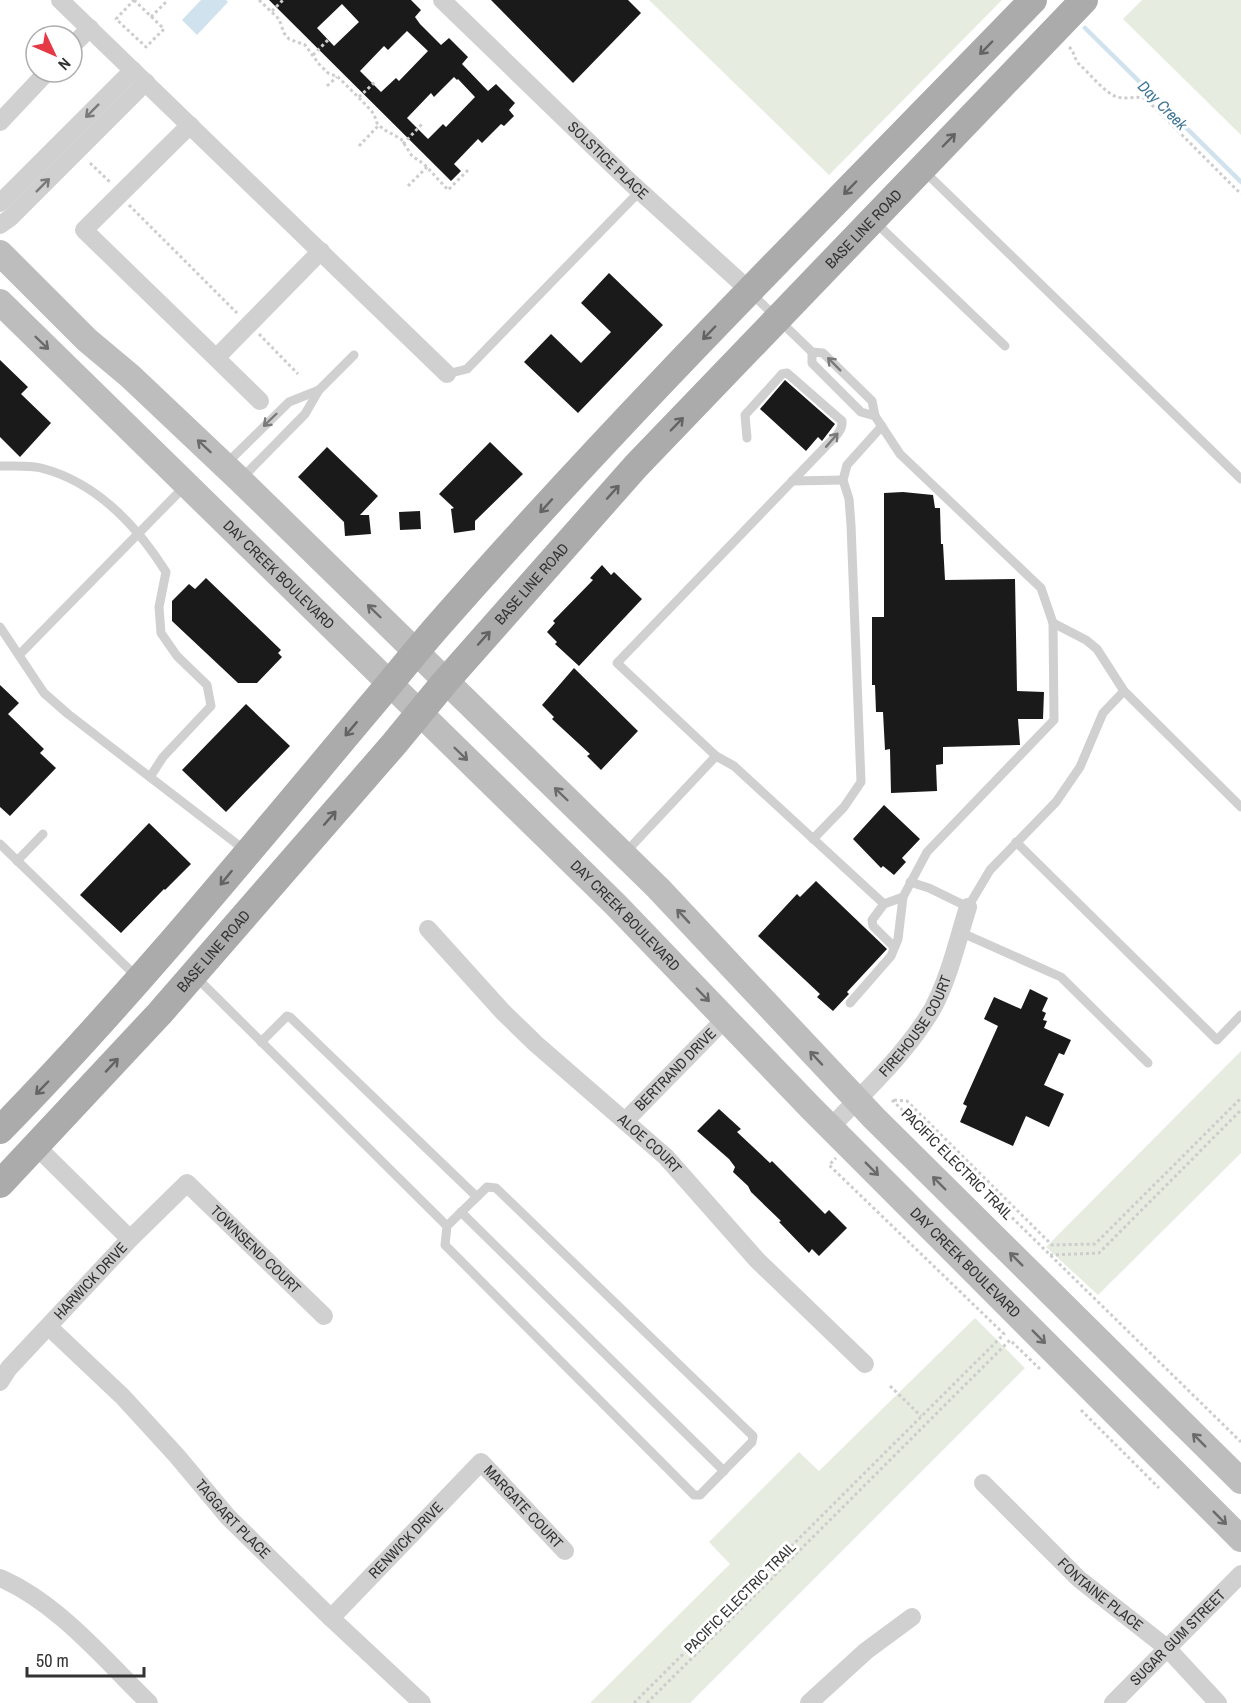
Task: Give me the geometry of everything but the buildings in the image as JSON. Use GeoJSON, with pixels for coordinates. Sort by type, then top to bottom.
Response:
{"type":"FeatureCollection","features":[{"type":"Feature","properties":{"kind":"main road"},"geometry":{"type":"LineString","coordinates":[[0,1130],[50,1079],[184,929],[415,652],[586,463],[1033,0]]}},
{"type":"Feature","properties":{"kind":"main road","name":"BASE LINE ROAD"},"geometry":{"type":"LineString","coordinates":[[0,1184],[194,975],[445,682],[636,466],[1084,0]]}},
{"type":"Feature","properties":{"kind":"main road"},"geometry":{"type":"LineString","coordinates":[[0,253],[87,340],[130,376],[232,472],[658,888],[856,1100],[1241,1481]]}},
{"type":"Feature","properties":{"kind":"main road","name":"DAY CREEK BOULEVARD"},"geometry":{"type":"LineString","coordinates":[[0,302],[616,905],[830,1128],[1241,1539]]}},
{"type":"Feature","properties":{"kind":"main road"},"geometry":{"type":"LineString","coordinates":[[60,1120],[79,1072],[146,1001],[139,980]]}},
{"type":"Feature","properties":{"kind":"street"},"geometry":{"type":"LineString","coordinates":[[60,0],[447,374]]}},
{"type":"Feature","properties":{"kind":"street","name":"SOLSTICE PLACE"},"geometry":{"type":"LineString","coordinates":[[442,0],[540,97],[750,291]]}},
{"type":"Feature","properties":{"kind":"street"},"geometry":{"type":"LineString","coordinates":[[84,34],[90,28]]}},
{"type":"Feature","properties":{"kind":"street"},"geometry":{"type":"LineString","coordinates":[[0,203],[140,76]]}},
{"type":"Feature","properties":{"kind":"street"},"geometry":{"type":"LineString","coordinates":[[0,225],[10,218],[140,76]]}},
{"type":"Feature","properties":{"kind":"street"},"geometry":{"type":"LineString","coordinates":[[0,122],[36,84]]}},
{"type":"Feature","properties":{"kind":"street"},"geometry":{"type":"LineString","coordinates":[[190,124],[84,230],[260,401]]}},
{"type":"Feature","properties":{"kind":"street"},"geometry":{"type":"LineString","coordinates":[[216,358],[321,251]]}},
{"type":"Feature","properties":{"kind":"street","name":"FIREHOUSE COURT"},"geometry":{"type":"LineString","coordinates":[[830,1128],[912,1040],[933,1007],[940,994],[968,907]]}},
{"type":"Feature","properties":{"kind":"street","name":"ALOE COURT"},"geometry":{"type":"LineString","coordinates":[[428,930],[536,1044],[666,1157],[782,1285],[865,1364]]}},
{"type":"Feature","properties":{"kind":"street","name":"BERTRAND DRIVE"},"geometry":{"type":"LineString","coordinates":[[625,1121],[726,1018]]}},
{"type":"Feature","properties":{"kind":"street"},"geometry":{"type":"LineString","coordinates":[[36,1146],[130,1239]]}},
{"type":"Feature","properties":{"kind":"street","name":"HARWICK DRIVE"},"geometry":{"type":"LineString","coordinates":[[0,1382],[9,1368],[130,1239],[187,1183]]}},
{"type":"Feature","properties":{"kind":"street","name":"TOWNSEND COURT"},"geometry":{"type":"LineString","coordinates":[[187,1183],[324,1316]]}},
{"type":"Feature","properties":{"kind":"street","name":"TAGGART PLACE"},"geometry":{"type":"LineString","coordinates":[[49,1327],[123,1397],[228,1517],[422,1703]]}},
{"type":"Feature","properties":{"kind":"street","name":"RENWICK DRIVE"},"geometry":{"type":"LineString","coordinates":[[331,1618],[481,1462]]}},
{"type":"Feature","properties":{"kind":"street","name":"MARGATE COURT"},"geometry":{"type":"LineString","coordinates":[[481,1462],[565,1551]]}},
{"type":"Feature","properties":{"kind":"street","name":"FONTAINE PLACE"},"geometry":{"type":"LineString","coordinates":[[983,1483],[1079,1579],[1167,1648],[1218,1703]]}},
{"type":"Feature","properties":{"kind":"street","name":"SUGAR GUM STREET"},"geometry":{"type":"LineString","coordinates":[[1113,1703],[1241,1574]]}},
{"type":"Feature","properties":{"kind":"street"},"geometry":{"type":"LineString","coordinates":[[0,1578],[38,1598],[149,1703]]}},
{"type":"Feature","properties":{"kind":"street"},"geometry":{"type":"LineString","coordinates":[[809,1703],[866,1651],[912,1617]]}},
{"type":"Feature","properties":{"kind":"lane"},"geometry":{"type":"LineString","coordinates":[[922,168],[1241,479]]}},
{"type":"Feature","properties":{"kind":"lane"},"geometry":{"type":"LineString","coordinates":[[447,374],[467,369],[640,191]]}},
{"type":"Feature","properties":{"kind":"lane"},"geometry":{"type":"LineString","coordinates":[[872,219],[1005,346]]}},
{"type":"Feature","properties":{"kind":"lane","name":"SOLSTICE PLACE"},"geometry":{"type":"LineString","coordinates":[[750,291],[812,352]]}},
{"type":"Feature","properties":{"kind":"lane"},"geometry":{"type":"LineString","coordinates":[[850,1004],[891,956],[898,939],[903,897],[927,852],[1054,720],[1053,623],[1041,588],[900,454],[875,416],[872,401],[823,353],[812,352],[812,363],[861,412],[875,416]]}},
{"type":"Feature","properties":{"kind":"lane"},"geometry":{"type":"LineString","coordinates":[[232,472],[305,414],[319,390],[354,355]]}},
{"type":"Feature","properties":{"kind":"lane"},"geometry":{"type":"LineString","coordinates":[[747,438],[744,415],[782,374],[787,373],[842,421],[840,431],[617,663],[716,756],[734,766],[884,904]]}},
{"type":"Feature","properties":{"kind":"lane"},"geometry":{"type":"LineString","coordinates":[[232,472],[289,402],[319,390]]}},
{"type":"Feature","properties":{"kind":"lane"},"geometry":{"type":"LineString","coordinates":[[813,839],[844,807],[861,782],[851,525],[849,499],[843,480],[847,465],[882,426]]}},
{"type":"Feature","properties":{"kind":"lane"},"geometry":{"type":"LineString","coordinates":[[0,466],[40,468],[75,481],[113,507],[152,549],[166,572],[159,607],[161,633],[177,656],[207,685],[211,706],[163,757],[150,777]]}},
{"type":"Feature","properties":{"kind":"lane"},"geometry":{"type":"LineString","coordinates":[[792,481],[843,480]]}},
{"type":"Feature","properties":{"kind":"lane"},"geometry":{"type":"LineString","coordinates":[[20,654],[186,484]]}},
{"type":"Feature","properties":{"kind":"lane"},"geometry":{"type":"LineString","coordinates":[[1053,623],[1086,640],[1097,649],[1125,691],[1241,807]]}},
{"type":"Feature","properties":{"kind":"lane"},"geometry":{"type":"LineString","coordinates":[[0,627],[44,693],[247,852]]}},
{"type":"Feature","properties":{"kind":"lane"},"geometry":{"type":"LineString","coordinates":[[910,882],[929,888],[968,907],[990,870],[1056,801],[1080,767],[1103,712],[1125,691]]}},
{"type":"Feature","properties":{"kind":"lane"},"geometry":{"type":"LineString","coordinates":[[623,855],[716,756]]}},
{"type":"Feature","properties":{"kind":"lane"},"geometry":{"type":"LineString","coordinates":[[17,861],[44,834]]}},
{"type":"Feature","properties":{"kind":"lane"},"geometry":{"type":"LineString","coordinates":[[1016,842],[1217,1040],[1241,1015]]}},
{"type":"Feature","properties":{"kind":"lane"},"geometry":{"type":"LineString","coordinates":[[0,844],[139,980]]}},
{"type":"Feature","properties":{"kind":"lane"},"geometry":{"type":"LineString","coordinates":[[894,947],[873,926],[872,920],[884,904],[903,897]]}},
{"type":"Feature","properties":{"kind":"lane"},"geometry":{"type":"LineString","coordinates":[[960,932],[1061,977],[1148,1062]]}},
{"type":"Feature","properties":{"kind":"lane"},"geometry":{"type":"LineString","coordinates":[[194,975],[447,1226]]}},
{"type":"Feature","properties":{"kind":"lane"},"geometry":{"type":"LineString","coordinates":[[261,1042],[286,1016],[290,1017],[477,1197]]}},
{"type":"Feature","properties":{"kind":"lane"},"geometry":{"type":"LineString","coordinates":[[487,1187],[496,1188],[753,1436],[752,1442],[700,1495],[694,1495],[445,1245],[447,1226],[477,1197],[487,1187]]}},
{"type":"Feature","properties":{"kind":"lane"},"geometry":{"type":"LineString","coordinates":[[461,1212],[724,1472]]}},
{"type":"Feature","properties":{"kind":"path"},"geometry":{"type":"LineString","coordinates":[[134,0],[151,17],[164,29],[146,47],[116,19],[134,0]]}},
{"type":"Feature","properties":{"kind":"path"},"geometry":{"type":"LineString","coordinates":[[151,17],[168,0]]}},
{"type":"Feature","properties":{"kind":"path"},"geometry":{"type":"LineString","coordinates":[[259,0],[279,19],[284,33],[292,41]]}},
{"type":"Feature","properties":{"kind":"path"},"geometry":{"type":"LineString","coordinates":[[271,12],[283,0]]}},
{"type":"Feature","properties":{"kind":"path"},"geometry":{"type":"LineString","coordinates":[[313,55],[330,38]]}},
{"type":"Feature","properties":{"kind":"path"},"geometry":{"type":"LineString","coordinates":[[284,41],[305,45],[328,73],[338,77],[374,114],[379,125],[401,139],[412,156],[427,167],[448,190],[469,169]]}},
{"type":"Feature","properties":{"kind":"path"},"geometry":{"type":"LineString","coordinates":[[1066,45],[1073,51],[1076,61],[1109,92],[1126,99],[1141,97],[1146,99],[1241,194]]}},
{"type":"Feature","properties":{"kind":"path"},"geometry":{"type":"LineString","coordinates":[[327,86],[338,77]]}},
{"type":"Feature","properties":{"kind":"path"},"geometry":{"type":"LineString","coordinates":[[358,98],[375,82]]}},
{"type":"Feature","properties":{"kind":"path"},"geometry":{"type":"LineString","coordinates":[[403,144],[422,124]]}},
{"type":"Feature","properties":{"kind":"path"},"geometry":{"type":"LineString","coordinates":[[359,146],[379,125]]}},
{"type":"Feature","properties":{"kind":"path"},"geometry":{"type":"LineString","coordinates":[[86,159],[298,374]]}},
{"type":"Feature","properties":{"kind":"path"},"geometry":{"type":"LineString","coordinates":[[408,186],[427,167]]}},
{"type":"Feature","properties":{"kind":"path"},"geometry":{"type":"LineString","coordinates":[[1101,1250],[1095,1244],[1241,1098]]}},
{"type":"Feature","properties":{"kind":"path","name":"PACIFIC ELECTRIC TRAIL"},"geometry":{"type":"LineString","coordinates":[[1095,1244],[1052,1245],[908,1101],[892,1100],[1241,1442]]}},
{"type":"Feature","properties":{"kind":"path"},"geometry":{"type":"LineString","coordinates":[[1050,1255],[1099,1252],[1241,1110]]}},
{"type":"Feature","properties":{"kind":"path","name":"PACIFIC ELECTRIC TRAIL"},"geometry":{"type":"LineString","coordinates":[[634,1703],[1004,1334],[829,1165]]}},
{"type":"Feature","properties":{"kind":"path","name":"PACIFIC ELECTRIC TRAIL"},"geometry":{"type":"LineString","coordinates":[[647,1703],[1010,1340]]}},
{"type":"Feature","properties":{"kind":"path"},"geometry":{"type":"LineString","coordinates":[[890,1386],[922,1416]]}},
{"type":"Feature","properties":{"kind":"shaded area"},"geometry":{"type":"Polygon","coordinates":[[[649,0],[1002,0],[829,175],[649,0]]]}},
{"type":"Feature","properties":{"kind":"shaded area"},"geometry":{"type":"Polygon","coordinates":[[[1142,0],[1241,0],[1241,135],[1123,19],[1142,0]]]}},
{"type":"Feature","properties":{"kind":"shaded area"},"geometry":{"type":"Polygon","coordinates":[[[1241,1051],[1241,1153],[1098,1295],[1046,1247],[1241,1051]]]}},
{"type":"Feature","properties":{"kind":"shaded area"},"geometry":{"type":"Polygon","coordinates":[[[975,1318],[1025,1368],[690,1703],[590,1703],[730,1564],[709,1542],[799,1452],[819,1471],[975,1318]]]}},
{"type":"Feature","properties":{"kind":"water"},"geometry":{"type":"Polygon","coordinates":[[[201,0],[226,0],[228,2],[197,35],[182,20],[201,0]]]}},
{"type":"Feature","properties":{"kind":"waterway","name":"Day Creek"},"geometry":{"type":"LineString","coordinates":[[1085,28],[1241,182]]}}]}
